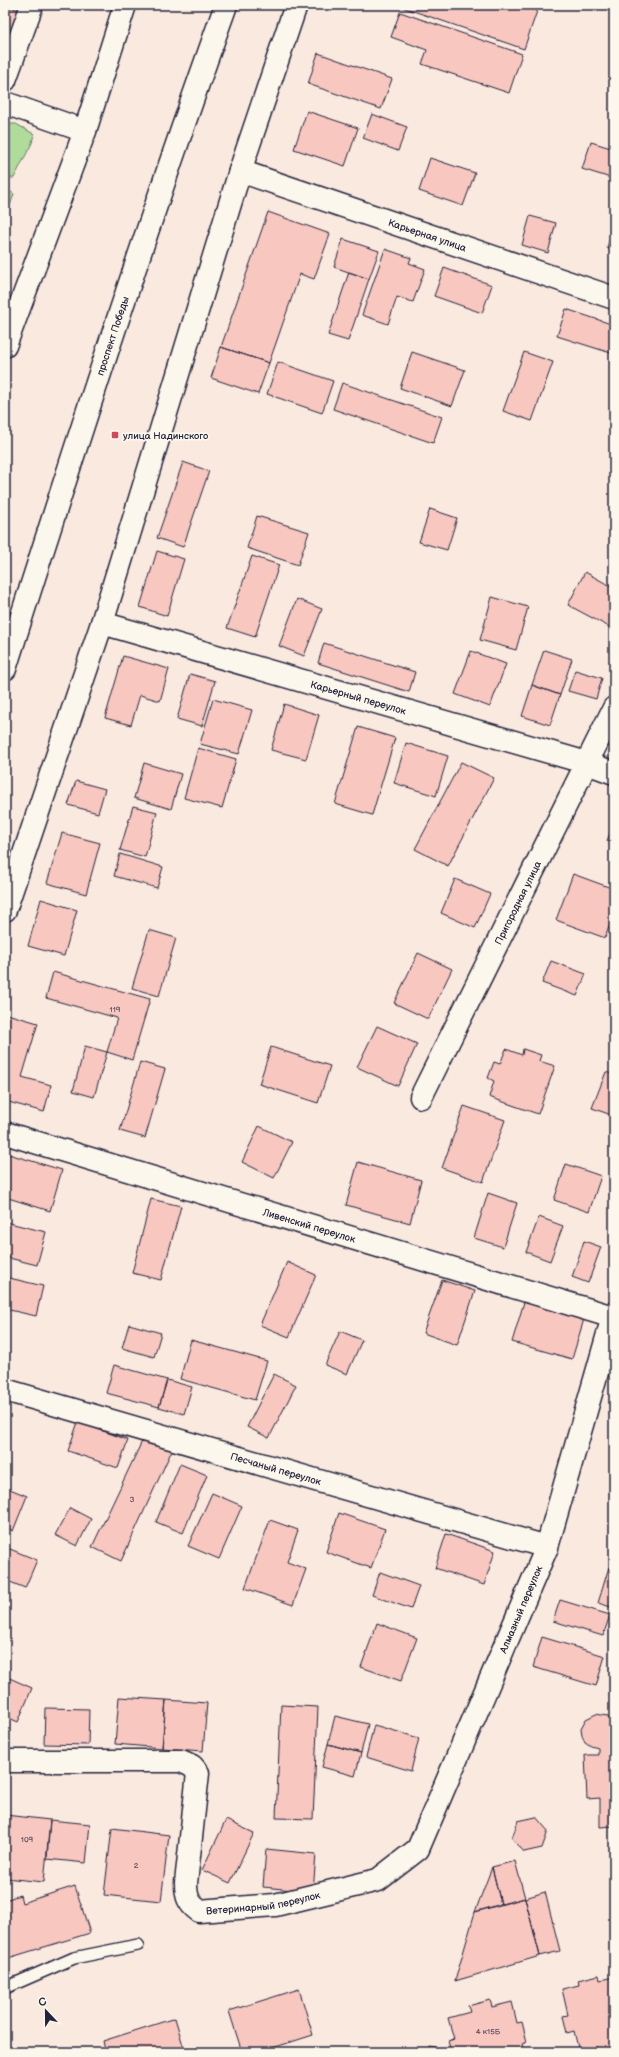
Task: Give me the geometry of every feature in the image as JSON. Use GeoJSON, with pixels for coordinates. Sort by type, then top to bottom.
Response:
{"type":"FeatureCollection","features":[{"type":"Feature","properties":{"kind":"street"},"geometry":{"type":"LineString","coordinates":[[5,80],[32,5]]}},
{"type":"Feature","properties":{"kind":"street"},"geometry":{"type":"LineString","coordinates":[[5,346],[85,131],[125,5]]}},
{"type":"Feature","properties":{"kind":"street","name":"проспект Победы"},"geometry":{"type":"LineString","coordinates":[[5,670],[51,522],[180,135],[226,5]]}},
{"type":"Feature","properties":{"kind":"street"},"geometry":{"type":"LineString","coordinates":[[5,910],[102,624],[240,171],[296,5]]}},
{"type":"Feature","properties":{"kind":"street"},"geometry":{"type":"LineString","coordinates":[[5,103],[85,131]]}},
{"type":"Feature","properties":{"kind":"street","name":"Карьерная улица"},"geometry":{"type":"LineString","coordinates":[[240,171],[614,298]]}},
{"type":"Feature","properties":{"kind":"street","name":"Карьерный переулок"},"geometry":{"type":"LineString","coordinates":[[102,624],[586,763],[614,773]]}},
{"type":"Feature","properties":{"kind":"street","name":"Пригородная улица"},"geometry":{"type":"LineString","coordinates":[[421,1097],[614,708]]}},
{"type":"Feature","properties":{"kind":"street","name":"Ливенский переулок"},"geometry":{"type":"LineString","coordinates":[[5,1133],[613,1315]]}},
{"type":"Feature","properties":{"kind":"street","name":"Алмазный переулок"},"geometry":{"type":"LineString","coordinates":[[378,1880],[418,1849],[547,1546],[613,1315]]}},
{"type":"Feature","properties":{"kind":"street","name":"Песчаный переулок"},"geometry":{"type":"LineString","coordinates":[[5,1390],[547,1546]]}},
{"type":"Feature","properties":{"kind":"street","name":"Ветеринарный переулок"},"geometry":{"type":"LineString","coordinates":[[5,1760],[181,1761],[192,1766],[198,1773],[186,1894],[191,1905],[199,1911],[275,1905],[378,1880]]}},
{"type":"Feature","properties":{"kind":"lane"},"geometry":{"type":"LineString","coordinates":[[5,1988],[74,1958],[138,1945]]}},
{"type":"Feature","properties":{"kind":"green space"},"geometry":{"type":"Polygon","coordinates":[[[8,124],[16,124],[34,134],[32,143],[14,178],[5,178],[5,133],[8,124]]]}},
{"type":"Feature","properties":{"kind":"green space"},"geometry":{"type":"Polygon","coordinates":[[[5,188],[14,194],[5,221],[5,188]]]}},
{"type":"Feature","properties":{"kind":"building"},"geometry":{"type":"Polygon","coordinates":[[[5,5],[19,10],[8,40],[5,39],[5,5]]]}},
{"type":"Feature","properties":{"kind":"building"},"geometry":{"type":"Polygon","coordinates":[[[396,5],[539,5],[524,49],[396,5]]]}},
{"type":"Feature","properties":{"kind":"building"},"geometry":{"type":"Polygon","coordinates":[[[400,12],[522,54],[509,93],[422,64],[427,50],[391,37],[400,12]]]}},
{"type":"Feature","properties":{"kind":"building"},"geometry":{"type":"Polygon","coordinates":[[[318,53],[392,79],[381,109],[308,84],[318,53]]]}},
{"type":"Feature","properties":{"kind":"building"},"geometry":{"type":"Polygon","coordinates":[[[307,111],[358,128],[345,166],[294,149],[307,111]]]}},
{"type":"Feature","properties":{"kind":"building"},"geometry":{"type":"Polygon","coordinates":[[[372,114],[407,127],[398,151],[363,138],[372,114]]]}},
{"type":"Feature","properties":{"kind":"building"},"geometry":{"type":"Polygon","coordinates":[[[591,142],[614,149],[614,179],[582,169],[591,142]]]}},
{"type":"Feature","properties":{"kind":"building"},"geometry":{"type":"Polygon","coordinates":[[[430,158],[475,173],[463,206],[419,191],[430,158]]]}},
{"type":"Feature","properties":{"kind":"building"},"geometry":{"type":"Polygon","coordinates":[[[268,212],[330,234],[314,279],[300,274],[269,363],[221,347],[268,212]]]}},
{"type":"Feature","properties":{"kind":"building"},"geometry":{"type":"Polygon","coordinates":[[[530,216],[556,223],[548,253],[522,245],[530,216]]]}},
{"type":"Feature","properties":{"kind":"building"},"geometry":{"type":"Polygon","coordinates":[[[614,223],[614,251],[607,248],[614,223]]]}},
{"type":"Feature","properties":{"kind":"building"},"geometry":{"type":"Polygon","coordinates":[[[343,239],[379,251],[369,279],[334,267],[343,239]]]}},
{"type":"Feature","properties":{"kind":"building"},"geometry":{"type":"Polygon","coordinates":[[[385,249],[411,258],[409,263],[425,269],[413,302],[397,297],[388,324],[362,315],[385,249]]]}},
{"type":"Feature","properties":{"kind":"building"},"geometry":{"type":"Polygon","coordinates":[[[444,268],[492,285],[482,313],[434,296],[444,268]]]}},
{"type":"Feature","properties":{"kind":"building"},"geometry":{"type":"Polygon","coordinates":[[[349,272],[369,279],[348,341],[328,335],[349,272]]]}},
{"type":"Feature","properties":{"kind":"building"},"geometry":{"type":"Polygon","coordinates":[[[566,309],[614,325],[614,354],[557,336],[566,309]]]}},
{"type":"Feature","properties":{"kind":"building"},"geometry":{"type":"Polygon","coordinates":[[[221,347],[269,363],[258,394],[211,378],[221,347]]]}},
{"type":"Feature","properties":{"kind":"building"},"geometry":{"type":"Polygon","coordinates":[[[412,352],[465,370],[452,406],[400,388],[412,352]]]}},
{"type":"Feature","properties":{"kind":"building"},"geometry":{"type":"Polygon","coordinates":[[[524,352],[553,362],[532,421],[503,411],[524,352]]]}},
{"type":"Feature","properties":{"kind":"building"},"geometry":{"type":"Polygon","coordinates":[[[278,362],[333,381],[322,413],[267,394],[278,362]]]}},
{"type":"Feature","properties":{"kind":"building"},"geometry":{"type":"Polygon","coordinates":[[[342,383],[442,417],[433,443],[333,409],[342,383]]]}},
{"type":"Feature","properties":{"kind":"building"},"geometry":{"type":"Polygon","coordinates":[[[183,462],[209,471],[183,547],[157,538],[183,462]]]}},
{"type":"Feature","properties":{"kind":"building"},"geometry":{"type":"Polygon","coordinates":[[[430,509],[457,518],[447,550],[419,542],[430,509]]]}},
{"type":"Feature","properties":{"kind":"building"},"geometry":{"type":"Polygon","coordinates":[[[257,516],[309,532],[298,565],[247,548],[257,516]]]}},
{"type":"Feature","properties":{"kind":"building"},"geometry":{"type":"Polygon","coordinates":[[[157,551],[184,559],[167,616],[140,607],[157,551]]]}},
{"type":"Feature","properties":{"kind":"building"},"geometry":{"type":"Polygon","coordinates":[[[252,556],[279,565],[255,637],[227,628],[252,556]]]}},
{"type":"Feature","properties":{"kind":"building"},"geometry":{"type":"Polygon","coordinates":[[[585,572],[614,588],[613,629],[568,605],[585,572]]]}},
{"type":"Feature","properties":{"kind":"building"},"geometry":{"type":"Polygon","coordinates":[[[492,597],[528,607],[516,650],[480,640],[492,597]]]}},
{"type":"Feature","properties":{"kind":"building"},"geometry":{"type":"Polygon","coordinates":[[[297,599],[322,609],[304,656],[279,646],[297,599]]]}},
{"type":"Feature","properties":{"kind":"building"},"geometry":{"type":"Polygon","coordinates":[[[324,643],[415,672],[409,692],[318,663],[324,643]]]}},
{"type":"Feature","properties":{"kind":"building"},"geometry":{"type":"Polygon","coordinates":[[[544,650],[572,659],[560,695],[532,685],[544,650]]]}},
{"type":"Feature","properties":{"kind":"building"},"geometry":{"type":"Polygon","coordinates":[[[471,651],[506,664],[490,707],[455,694],[471,651]]]}},
{"type":"Feature","properties":{"kind":"building"},"geometry":{"type":"Polygon","coordinates":[[[123,656],[169,669],[160,701],[140,695],[131,725],[105,718],[123,656]]]}},
{"type":"Feature","properties":{"kind":"building"},"geometry":{"type":"Polygon","coordinates":[[[575,670],[602,678],[596,699],[568,691],[575,670]]]}},
{"type":"Feature","properties":{"kind":"building"},"geometry":{"type":"Polygon","coordinates":[[[190,674],[215,681],[202,726],[177,719],[190,674]]]}},
{"type":"Feature","properties":{"kind":"building"},"geometry":{"type":"Polygon","coordinates":[[[532,685],[560,695],[550,725],[522,716],[532,685]]]}},
{"type":"Feature","properties":{"kind":"building"},"geometry":{"type":"Polygon","coordinates":[[[213,699],[252,710],[239,754],[200,744],[213,699]]]}},
{"type":"Feature","properties":{"kind":"building"},"geometry":{"type":"Polygon","coordinates":[[[284,704],[319,715],[306,759],[271,750],[284,704]]]}},
{"type":"Feature","properties":{"kind":"building"},"geometry":{"type":"Polygon","coordinates":[[[358,727],[395,738],[372,815],[335,804],[358,727]]]}},
{"type":"Feature","properties":{"kind":"building"},"geometry":{"type":"Polygon","coordinates":[[[406,743],[448,756],[436,796],[394,783],[406,743]]]}},
{"type":"Feature","properties":{"kind":"building"},"geometry":{"type":"Polygon","coordinates":[[[198,748],[236,759],[222,808],[184,798],[198,748]]]}},
{"type":"Feature","properties":{"kind":"building"},"geometry":{"type":"Polygon","coordinates":[[[461,762],[494,778],[448,866],[415,849],[461,762]]]}},
{"type":"Feature","properties":{"kind":"building"},"geometry":{"type":"Polygon","coordinates":[[[144,763],[181,774],[171,809],[134,798],[144,763]]]}},
{"type":"Feature","properties":{"kind":"building"},"geometry":{"type":"Polygon","coordinates":[[[76,781],[105,789],[98,813],[68,805],[76,781]]]}},
{"type":"Feature","properties":{"kind":"building"},"geometry":{"type":"Polygon","coordinates":[[[133,806],[157,812],[145,857],[120,850],[133,806]]]}},
{"type":"Feature","properties":{"kind":"building"},"geometry":{"type":"Polygon","coordinates":[[[614,823],[614,843],[607,841],[614,823]]]}},
{"type":"Feature","properties":{"kind":"building"},"geometry":{"type":"Polygon","coordinates":[[[62,833],[100,843],[86,894],[47,883],[62,833]]]}},
{"type":"Feature","properties":{"kind":"building"},"geometry":{"type":"Polygon","coordinates":[[[120,854],[163,867],[157,888],[114,876],[120,854]]]}},
{"type":"Feature","properties":{"kind":"building"},"geometry":{"type":"Polygon","coordinates":[[[573,874],[614,889],[614,913],[605,938],[556,920],[573,874]]]}},
{"type":"Feature","properties":{"kind":"building"},"geometry":{"type":"Polygon","coordinates":[[[455,879],[490,894],[475,928],[441,913],[455,879]]]}},
{"type":"Feature","properties":{"kind":"building"},"geometry":{"type":"Polygon","coordinates":[[[41,899],[77,910],[64,956],[28,946],[41,899]]]}},
{"type":"Feature","properties":{"kind":"building"},"geometry":{"type":"Polygon","coordinates":[[[149,930],[176,938],[159,996],[132,988],[149,930]]]}},
{"type":"Feature","properties":{"kind":"building"},"geometry":{"type":"Polygon","coordinates":[[[418,953],[452,969],[428,1019],[394,1003],[418,953]]]}},
{"type":"Feature","properties":{"kind":"building"},"geometry":{"type":"Polygon","coordinates":[[[551,961],[586,974],[577,996],[542,983],[551,961]]]}},
{"type":"Feature","properties":{"kind":"building"},"geometry":{"type":"Polygon","coordinates":[[[53,972],[150,999],[132,1060],[107,1052],[117,1018],[46,998],[53,972]]]}},
{"type":"Feature","properties":{"kind":"building"},"geometry":{"type":"Polygon","coordinates":[[[7,1014],[38,1023],[22,1077],[51,1085],[44,1112],[5,1101],[7,1014]]]}},
{"type":"Feature","properties":{"kind":"building"},"geometry":{"type":"Polygon","coordinates":[[[377,1026],[417,1044],[398,1086],[357,1067],[377,1026]]]}},
{"type":"Feature","properties":{"kind":"building"},"geometry":{"type":"Polygon","coordinates":[[[85,1046],[107,1052],[94,1097],[73,1091],[85,1046]]]}},
{"type":"Feature","properties":{"kind":"building"},"geometry":{"type":"Polygon","coordinates":[[[271,1047],[330,1066],[318,1103],[259,1084],[271,1047]]]}},
{"type":"Feature","properties":{"kind":"building"},"geometry":{"type":"Polygon","coordinates":[[[506,1049],[522,1055],[523,1049],[541,1055],[539,1061],[555,1066],[538,1114],[489,1097],[494,1081],[488,1078],[494,1062],[500,1064],[506,1049]]]}},
{"type":"Feature","properties":{"kind":"building"},"geometry":{"type":"Polygon","coordinates":[[[140,1062],[165,1069],[145,1138],[120,1131],[140,1062]]]}},
{"type":"Feature","properties":{"kind":"building"},"geometry":{"type":"Polygon","coordinates":[[[606,1072],[614,1075],[614,1116],[592,1108],[606,1072]]]}},
{"type":"Feature","properties":{"kind":"building"},"geometry":{"type":"Polygon","coordinates":[[[464,1106],[505,1120],[483,1182],[442,1168],[464,1106]]]}},
{"type":"Feature","properties":{"kind":"building"},"geometry":{"type":"Polygon","coordinates":[[[259,1126],[292,1142],[274,1178],[242,1162],[259,1126]]]}},
{"type":"Feature","properties":{"kind":"building"},"geometry":{"type":"Polygon","coordinates":[[[5,1153],[62,1170],[50,1211],[5,1197],[5,1153]]]}},
{"type":"Feature","properties":{"kind":"building"},"geometry":{"type":"Polygon","coordinates":[[[358,1162],[421,1180],[410,1223],[346,1205],[358,1162]]]}},
{"type":"Feature","properties":{"kind":"building"},"geometry":{"type":"Polygon","coordinates":[[[566,1164],[601,1176],[589,1212],[554,1200],[566,1164]]]}},
{"type":"Feature","properties":{"kind":"building"},"geometry":{"type":"Polygon","coordinates":[[[488,1193],[517,1203],[503,1247],[474,1238],[488,1193]]]}},
{"type":"Feature","properties":{"kind":"building"},"geometry":{"type":"Polygon","coordinates":[[[151,1199],[181,1206],[161,1280],[132,1273],[151,1199]]]}},
{"type":"Feature","properties":{"kind":"building"},"geometry":{"type":"Polygon","coordinates":[[[539,1217],[563,1226],[550,1261],[526,1252],[539,1217]]]}},
{"type":"Feature","properties":{"kind":"building"},"geometry":{"type":"Polygon","coordinates":[[[5,1222],[46,1232],[37,1265],[5,1257],[5,1222]]]}},
{"type":"Feature","properties":{"kind":"building"},"geometry":{"type":"Polygon","coordinates":[[[584,1241],[601,1247],[588,1283],[572,1277],[584,1241]]]}},
{"type":"Feature","properties":{"kind":"building"},"geometry":{"type":"Polygon","coordinates":[[[287,1262],[316,1275],[289,1337],[260,1325],[287,1262]]]}},
{"type":"Feature","properties":{"kind":"building"},"geometry":{"type":"Polygon","coordinates":[[[5,1277],[43,1286],[36,1316],[5,1309],[5,1277]]]}},
{"type":"Feature","properties":{"kind":"building"},"geometry":{"type":"Polygon","coordinates":[[[442,1280],[475,1291],[457,1345],[423,1333],[442,1280]]]}},
{"type":"Feature","properties":{"kind":"building"},"geometry":{"type":"Polygon","coordinates":[[[524,1302],[584,1319],[572,1359],[512,1342],[524,1302]]]}},
{"type":"Feature","properties":{"kind":"building"},"geometry":{"type":"Polygon","coordinates":[[[129,1324],[161,1333],[154,1357],[122,1348],[129,1324]]]}},
{"type":"Feature","properties":{"kind":"building"},"geometry":{"type":"Polygon","coordinates":[[[340,1331],[362,1340],[347,1374],[325,1365],[340,1331]]]}},
{"type":"Feature","properties":{"kind":"building"},"geometry":{"type":"Polygon","coordinates":[[[191,1340],[267,1361],[255,1400],[180,1379],[191,1340]]]}},
{"type":"Feature","properties":{"kind":"building"},"geometry":{"type":"Polygon","coordinates":[[[114,1365],[167,1380],[159,1407],[106,1393],[114,1365]]]}},
{"type":"Feature","properties":{"kind":"building"},"geometry":{"type":"Polygon","coordinates":[[[274,1374],[296,1385],[269,1438],[247,1427],[274,1374]]]}},
{"type":"Feature","properties":{"kind":"building"},"geometry":{"type":"Polygon","coordinates":[[[167,1380],[192,1387],[184,1414],[159,1407],[167,1380]]]}},
{"type":"Feature","properties":{"kind":"building"},"geometry":{"type":"Polygon","coordinates":[[[78,1422],[128,1440],[118,1468],[68,1451],[78,1422]]]}},
{"type":"Feature","properties":{"kind":"building"},"geometry":{"type":"Polygon","coordinates":[[[144,1437],[172,1450],[121,1561],[92,1547],[144,1437]]]}},
{"type":"Feature","properties":{"kind":"building"},"geometry":{"type":"Polygon","coordinates":[[[180,1464],[207,1475],[183,1533],[156,1522],[180,1464]]]}},
{"type":"Feature","properties":{"kind":"building"},"geometry":{"type":"Polygon","coordinates":[[[5,1487],[27,1496],[13,1531],[5,1527],[5,1487]]]}},
{"type":"Feature","properties":{"kind":"building"},"geometry":{"type":"Polygon","coordinates":[[[212,1493],[242,1506],[219,1559],[188,1546],[212,1493]]]}},
{"type":"Feature","properties":{"kind":"building"},"geometry":{"type":"Polygon","coordinates":[[[70,1508],[91,1519],[77,1546],[55,1535],[70,1508]]]}},
{"type":"Feature","properties":{"kind":"building"},"geometry":{"type":"Polygon","coordinates":[[[339,1513],[385,1529],[371,1568],[326,1552],[339,1513]]]}},
{"type":"Feature","properties":{"kind":"building"},"geometry":{"type":"Polygon","coordinates":[[[270,1520],[298,1530],[287,1562],[306,1569],[293,1605],[245,1588],[270,1520]]]}},
{"type":"Feature","properties":{"kind":"building"},"geometry":{"type":"Polygon","coordinates":[[[446,1534],[495,1551],[484,1585],[435,1568],[446,1534]]]}},
{"type":"Feature","properties":{"kind":"building"},"geometry":{"type":"Polygon","coordinates":[[[5,1547],[37,1560],[25,1588],[5,1580],[5,1547]]]}},
{"type":"Feature","properties":{"kind":"building"},"geometry":{"type":"Polygon","coordinates":[[[609,1567],[614,1568],[614,1608],[598,1603],[609,1567]]]}},
{"type":"Feature","properties":{"kind":"building"},"geometry":{"type":"Polygon","coordinates":[[[380,1572],[419,1586],[411,1609],[372,1595],[380,1572]]]}},
{"type":"Feature","properties":{"kind":"building"},"geometry":{"type":"Polygon","coordinates":[[[560,1600],[610,1615],[603,1636],[553,1621],[560,1600]]]}},
{"type":"Feature","properties":{"kind":"building"},"geometry":{"type":"Polygon","coordinates":[[[377,1623],[417,1638],[401,1681],[361,1667],[377,1623]]]}},
{"type":"Feature","properties":{"kind":"building"},"geometry":{"type":"Polygon","coordinates":[[[542,1637],[605,1656],[596,1686],[533,1667],[542,1637]]]}},
{"type":"Feature","properties":{"kind":"building"},"geometry":{"type":"Polygon","coordinates":[[[5,1676],[32,1688],[18,1722],[5,1716],[5,1676]]]}},
{"type":"Feature","properties":{"kind":"building"},"geometry":{"type":"Polygon","coordinates":[[[119,1697],[166,1700],[162,1748],[115,1744],[119,1697]]]}},
{"type":"Feature","properties":{"kind":"building"},"geometry":{"type":"Polygon","coordinates":[[[166,1700],[207,1703],[203,1751],[162,1748],[166,1700]]]}},
{"type":"Feature","properties":{"kind":"building"},"geometry":{"type":"Polygon","coordinates":[[[281,1705],[318,1707],[313,1819],[276,1818],[281,1705]]]}},
{"type":"Feature","properties":{"kind":"building"},"geometry":{"type":"Polygon","coordinates":[[[45,1708],[89,1709],[88,1745],[44,1744],[45,1708]]]}},
{"type":"Feature","properties":{"kind":"building"},"geometry":{"type":"Polygon","coordinates":[[[596,1714],[607,1716],[614,1725],[614,1826],[600,1827],[600,1798],[587,1799],[585,1755],[598,1755],[598,1748],[585,1742],[581,1728],[586,1719],[596,1714]]]}},
{"type":"Feature","properties":{"kind":"building"},"geometry":{"type":"Polygon","coordinates":[[[335,1716],[368,1724],[361,1753],[328,1744],[335,1716]]]}},
{"type":"Feature","properties":{"kind":"building"},"geometry":{"type":"Polygon","coordinates":[[[374,1725],[419,1738],[411,1771],[366,1757],[374,1725]]]}},
{"type":"Feature","properties":{"kind":"building"},"geometry":{"type":"Polygon","coordinates":[[[328,1744],[361,1753],[355,1776],[322,1767],[328,1744]]]}},
{"type":"Feature","properties":{"kind":"building"},"geometry":{"type":"Polygon","coordinates":[[[5,1815],[50,1820],[44,1882],[5,1878],[5,1815]]]}},
{"type":"Feature","properties":{"kind":"building"},"geometry":{"type":"Polygon","coordinates":[[[536,1817],[548,1831],[542,1848],[524,1852],[512,1838],[518,1821],[536,1817]]]}},
{"type":"Feature","properties":{"kind":"building"},"geometry":{"type":"Polygon","coordinates":[[[50,1820],[90,1824],[86,1863],[47,1859],[50,1820]]]}},
{"type":"Feature","properties":{"kind":"building"},"geometry":{"type":"Polygon","coordinates":[[[226,1820],[254,1833],[230,1883],[202,1870],[226,1820]]]}},
{"type":"Feature","properties":{"kind":"building"},"geometry":{"type":"Polygon","coordinates":[[[112,1828],[169,1835],[161,1901],[104,1895],[112,1828]]]}},
{"type":"Feature","properties":{"kind":"building"},"geometry":{"type":"Polygon","coordinates":[[[266,1849],[316,1854],[313,1892],[263,1887],[266,1849]]]}},
{"type":"Feature","properties":{"kind":"building"},"geometry":{"type":"Polygon","coordinates":[[[515,1861],[525,1898],[501,1904],[492,1867],[515,1861]]]}},
{"type":"Feature","properties":{"kind":"building"},"geometry":{"type":"Polygon","coordinates":[[[492,1867],[501,1904],[475,1912],[492,1867]]]}},
{"type":"Feature","properties":{"kind":"building"},"geometry":{"type":"Polygon","coordinates":[[[75,1886],[90,1933],[5,1959],[5,1900],[20,1895],[22,1903],[75,1886]]]}},
{"type":"Feature","properties":{"kind":"building"},"geometry":{"type":"Polygon","coordinates":[[[545,1892],[560,1951],[540,1956],[525,1898],[545,1892]]]}},
{"type":"Feature","properties":{"kind":"building"},"geometry":{"type":"Polygon","coordinates":[[[525,1898],[540,1956],[455,1981],[475,1912],[525,1898]]]}},
{"type":"Feature","properties":{"kind":"building"},"geometry":{"type":"Polygon","coordinates":[[[599,1975],[600,1980],[614,1977],[614,2050],[598,2052],[597,2047],[579,2052],[574,2031],[567,2033],[563,2016],[568,2015],[562,1989],[579,1985],[578,1980],[599,1975]]]}},
{"type":"Feature","properties":{"kind":"building"},"geometry":{"type":"Polygon","coordinates":[[[299,1989],[313,2035],[260,2052],[242,2052],[229,2011],[299,1989]]]}},
{"type":"Feature","properties":{"kind":"building"},"geometry":{"type":"Polygon","coordinates":[[[490,2000],[492,2007],[512,2002],[517,2023],[522,2022],[527,2042],[522,2044],[524,2052],[451,2052],[448,2041],[454,2039],[448,2018],[470,2012],[468,2006],[490,2000]]]}},
{"type":"Feature","properties":{"kind":"building"},"geometry":{"type":"Polygon","coordinates":[[[175,2018],[185,2052],[106,2052],[103,2041],[175,2018]]]}},
{"type":"Feature","properties":{"kind":"building"},"geometry":{"type":"Polygon","coordinates":[[[429,2046],[439,2048],[441,2052],[428,2052],[429,2046]]]}},
{"type":"Feature","properties":{"kind":"place","name":"улица Надинского"},"geometry":{"type":"Point","coordinates":[115,435]}}]}
